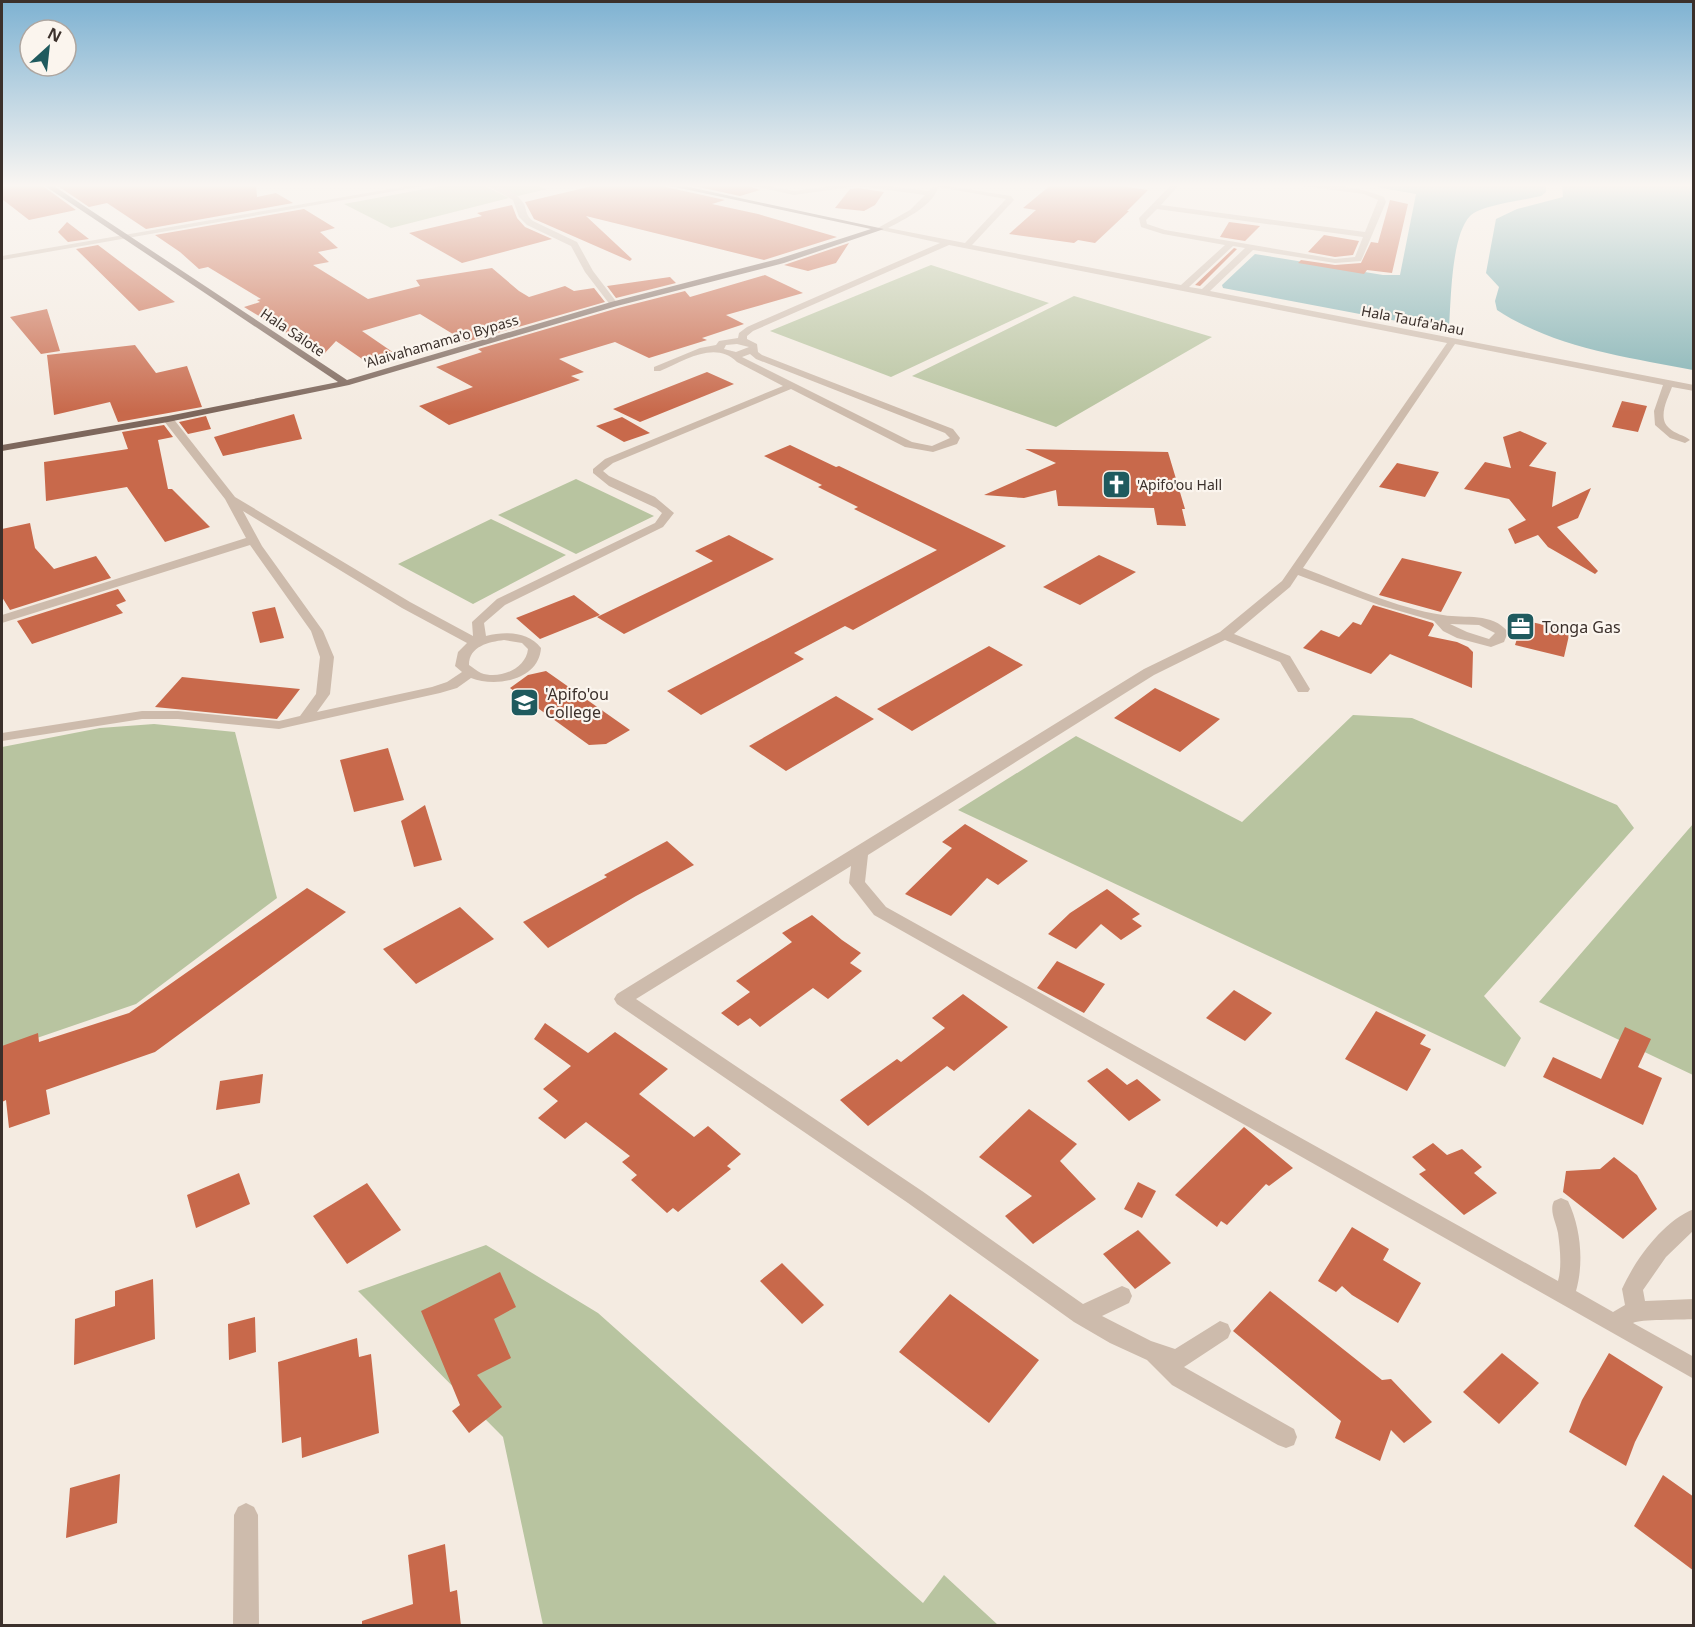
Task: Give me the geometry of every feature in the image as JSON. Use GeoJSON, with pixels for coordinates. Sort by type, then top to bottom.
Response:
{"type":"FeatureCollection","features":[{"type":"Feature","properties":{"kind":"main road","name":"Hala Sālote"},"geometry":{"type":"LineString","coordinates":[[160,260],[346,383]]}},
{"type":"Feature","properties":{"kind":"main road","name":"'Alaivahamama'o Bypass"},"geometry":{"type":"LineString","coordinates":[[2,448],[168,419],[346,383],[614,304],[784,260]]}},
{"type":"Feature","properties":{"kind":"street"},"geometry":{"type":"LineString","coordinates":[[581,260],[614,304]]}},
{"type":"Feature","properties":{"kind":"street"},"geometry":{"type":"LineString","coordinates":[[743,341],[742,335],[750,329],[908,260]]}},
{"type":"Feature","properties":{"kind":"street","name":"Hala Taufa'ahau"},"geometry":{"type":"LineString","coordinates":[[1032,260],[1694,388]]}},
{"type":"Feature","properties":{"kind":"street"},"geometry":{"type":"LineString","coordinates":[[1182,289],[1214,260]]}},
{"type":"Feature","properties":{"kind":"street"},"geometry":{"type":"LineString","coordinates":[[1203,293],[1238,260]]}},
{"type":"Feature","properties":{"kind":"street"},"geometry":{"type":"LineString","coordinates":[[657,369],[703,350],[718,348],[726,342],[743,341],[752,344],[754,353],[759,357],[943,428],[955,438],[949,446],[942,448],[916,448],[740,360],[735,355]]}},
{"type":"Feature","properties":{"kind":"street"},"geometry":{"type":"LineString","coordinates":[[1220,1331],[1177,1360],[1154,1353],[1081,1315],[914,1196],[623,999],[1149,672],[1225,635],[1286,584],[1453,341]]}},
{"type":"Feature","properties":{"kind":"street"},"geometry":{"type":"LineString","coordinates":[[718,348],[724,353],[735,355],[747,353],[753,349]]}},
{"type":"Feature","properties":{"kind":"street"},"geometry":{"type":"LineString","coordinates":[[1669,383],[1657,416],[1661,429],[1671,436],[1685,440]]}},
{"type":"Feature","properties":{"kind":"street"},"geometry":{"type":"LineString","coordinates":[[478,642],[478,622],[501,603],[659,525],[668,513],[659,502],[605,481],[597,471],[609,462],[791,386]]}},
{"type":"Feature","properties":{"kind":"street"},"geometry":{"type":"LineString","coordinates":[[168,419],[230,498],[253,540],[317,631],[327,657],[323,694],[306,718]]}},
{"type":"Feature","properties":{"kind":"street"},"geometry":{"type":"LineString","coordinates":[[230,498],[406,605],[478,642]]}},
{"type":"Feature","properties":{"kind":"street"},"geometry":{"type":"LineString","coordinates":[[2,619],[253,540]]}},
{"type":"Feature","properties":{"kind":"street"},"geometry":{"type":"LineString","coordinates":[[1296,570],[1439,619]]}},
{"type":"Feature","properties":{"kind":"street"},"geometry":{"type":"LineString","coordinates":[[1225,635],[1285,659],[1303,689]]}},
{"type":"Feature","properties":{"kind":"street"},"geometry":{"type":"LineString","coordinates":[[504,636],[526,640],[533,645],[536,651],[536,658],[522,671],[512,676],[486,678],[470,674],[462,666],[461,660],[464,653],[478,642],[504,636]]}},
{"type":"Feature","properties":{"kind":"street"},"geometry":{"type":"LineString","coordinates":[[2,737],[142,715],[178,715],[279,725],[435,690],[452,685],[470,674]]}},
{"type":"Feature","properties":{"kind":"street"},"geometry":{"type":"LineString","coordinates":[[861,853],[857,883],[880,911],[1694,1369]]}},
{"type":"Feature","properties":{"kind":"street"},"geometry":{"type":"LineString","coordinates":[[1561,1207],[1568,1234],[1571,1272],[1564,1296]]}},
{"type":"Feature","properties":{"kind":"street"},"geometry":{"type":"LineString","coordinates":[[1635,1310],[1632,1289],[1646,1266],[1679,1227],[1694,1218]]}},
{"type":"Feature","properties":{"kind":"street"},"geometry":{"type":"LineString","coordinates":[[1081,1315],[1122,1296]]}},
{"type":"Feature","properties":{"kind":"street"},"geometry":{"type":"LineString","coordinates":[[1613,1324],[1635,1310],[1660,1312],[1694,1309]]}},
{"type":"Feature","properties":{"kind":"street"},"geometry":{"type":"LineString","coordinates":[[1154,1353],[1180,1377],[1286,1437]]}},
{"type":"Feature","properties":{"kind":"street"},"geometry":{"type":"LineString","coordinates":[[246,1515],[246,1626]]}},
{"type":"Feature","properties":{"kind":"green space"},"geometry":{"type":"Polygon","coordinates":[[[931,265],[1049,303],[891,377],[770,331],[931,265]]]}},
{"type":"Feature","properties":{"kind":"green space"},"geometry":{"type":"Polygon","coordinates":[[[1074,296],[1212,337],[1056,427],[912,376],[1074,296]]]}},
{"type":"Feature","properties":{"kind":"green space"},"geometry":{"type":"Polygon","coordinates":[[[576,479],[654,516],[576,554],[498,515],[576,479]]]}},
{"type":"Feature","properties":{"kind":"green space"},"geometry":{"type":"Polygon","coordinates":[[[491,519],[566,555],[473,604],[398,564],[491,519]]]}},
{"type":"Feature","properties":{"kind":"green space"},"geometry":{"type":"Polygon","coordinates":[[[1353,715],[1412,718],[1617,805],[1634,828],[1484,996],[1521,1038],[1505,1067],[958,810],[1076,736],[1242,822],[1353,715]]]}},
{"type":"Feature","properties":{"kind":"green space"},"geometry":{"type":"Polygon","coordinates":[[[154,724],[235,732],[277,898],[136,1004],[2,1050],[2,747],[100,728],[154,724]]]}},
{"type":"Feature","properties":{"kind":"green space"},"geometry":{"type":"Polygon","coordinates":[[[1693,824],[1693,1075],[1539,1002],[1693,824]]]}},
{"type":"Feature","properties":{"kind":"green space"},"geometry":{"type":"Polygon","coordinates":[[[486,1245],[598,1313],[923,1603],[944,1575],[998,1625],[543,1625],[503,1437],[358,1291],[486,1245]]]}},
{"type":"Feature","properties":{"kind":"water"},"geometry":{"type":"Polygon","coordinates":[[[1249,260],[1291,260],[1383,275],[1400,275],[1403,260],[1455,260],[1449,328],[1439,329],[1223,288],[1222,285],[1249,260]]]}},
{"type":"Feature","properties":{"kind":"water"},"geometry":{"type":"Polygon","coordinates":[[[1488,260],[1693,260],[1693,370],[1592,349],[1543,334],[1519,323],[1497,310],[1495,301],[1499,287],[1486,273],[1488,260]]]}},
{"type":"Feature","properties":{"kind":"building"},"geometry":{"type":"Polygon","coordinates":[[[87,260],[118,260],[175,302],[139,311],[87,260]]]}},
{"type":"Feature","properties":{"kind":"building"},"geometry":{"type":"Polygon","coordinates":[[[189,260],[327,260],[329,262],[313,265],[368,299],[420,286],[416,280],[492,268],[529,297],[565,286],[574,291],[594,288],[605,302],[466,342],[420,314],[362,331],[394,353],[365,361],[336,341],[323,355],[244,307],[260,302],[257,300],[261,299],[208,267],[199,269],[189,260]]]}},
{"type":"Feature","properties":{"kind":"building"},"geometry":{"type":"Polygon","coordinates":[[[457,260],[474,260],[462,263],[457,260]]]}},
{"type":"Feature","properties":{"kind":"building"},"geometry":{"type":"Polygon","coordinates":[[[799,260],[838,260],[836,263],[808,271],[784,265],[799,260]]]}},
{"type":"Feature","properties":{"kind":"building"},"geometry":{"type":"Polygon","coordinates":[[[1221,260],[1226,260],[1200,286],[1195,285],[1221,260]]]}},
{"type":"Feature","properties":{"kind":"building"},"geometry":{"type":"Polygon","coordinates":[[[1301,260],[1335,265],[1361,263],[1362,260],[1395,260],[1392,273],[1367,270],[1364,274],[1298,263],[1301,260]]]}},
{"type":"Feature","properties":{"kind":"building"},"geometry":{"type":"Polygon","coordinates":[[[765,275],[803,293],[726,315],[744,324],[702,338],[707,340],[649,358],[615,342],[559,359],[584,372],[571,376],[580,380],[449,425],[419,406],[473,387],[436,367],[482,352],[478,349],[618,308],[685,291],[690,297],[765,275]]]}},
{"type":"Feature","properties":{"kind":"building"},"geometry":{"type":"Polygon","coordinates":[[[670,277],[676,283],[616,298],[607,286],[670,277]]]}},
{"type":"Feature","properties":{"kind":"building"},"geometry":{"type":"Polygon","coordinates":[[[47,309],[60,351],[41,354],[10,317],[47,309]]]}},
{"type":"Feature","properties":{"kind":"building"},"geometry":{"type":"Polygon","coordinates":[[[135,345],[156,373],[187,366],[202,407],[118,422],[110,402],[54,415],[47,355],[135,345]]]}},
{"type":"Feature","properties":{"kind":"building"},"geometry":{"type":"Polygon","coordinates":[[[707,372],[734,384],[640,422],[613,409],[707,372]]]}},
{"type":"Feature","properties":{"kind":"building"},"geometry":{"type":"Polygon","coordinates":[[[1622,401],[1647,406],[1638,432],[1612,427],[1622,401]]]}},
{"type":"Feature","properties":{"kind":"building"},"geometry":{"type":"Polygon","coordinates":[[[294,414],[302,439],[223,456],[214,437],[294,414]]]}},
{"type":"Feature","properties":{"kind":"building"},"geometry":{"type":"Polygon","coordinates":[[[206,416],[211,429],[188,434],[179,422],[206,416]]]}},
{"type":"Feature","properties":{"kind":"building"},"geometry":{"type":"Polygon","coordinates":[[[622,417],[650,433],[624,442],[596,426],[622,417]]]}},
{"type":"Feature","properties":{"kind":"building"},"geometry":{"type":"Polygon","coordinates":[[[164,425],[173,437],[158,440],[168,489],[172,489],[210,527],[165,542],[127,487],[46,501],[44,462],[128,449],[122,432],[164,425]]]}},
{"type":"Feature","properties":{"kind":"building"},"geometry":{"type":"Polygon","coordinates":[[[1520,431],[1547,443],[1529,466],[1556,472],[1552,507],[1591,488],[1578,518],[1557,527],[1598,571],[1595,574],[1548,547],[1538,535],[1515,544],[1508,529],[1526,520],[1509,499],[1464,489],[1485,462],[1511,468],[1503,437],[1520,431]]]}},
{"type":"Feature","properties":{"kind":"building"},"geometry":{"type":"Polygon","coordinates":[[[790,445],[1006,546],[853,630],[845,626],[794,653],[804,659],[701,715],[667,691],[937,550],[854,509],[858,507],[818,487],[822,485],[764,456],[790,445]]]}},
{"type":"Feature","properties":{"kind":"building","name":"'Apifo'ou Hall"},"geometry":{"type":"Polygon","coordinates":[[[1025,449],[1168,452],[1185,509],[1182,509],[1186,526],[1157,525],[1154,508],[1058,506],[1056,490],[1024,498],[984,495],[1056,463],[1025,449]]]}},
{"type":"Feature","properties":{"kind":"building"},"geometry":{"type":"Polygon","coordinates":[[[1397,463],[1439,472],[1425,497],[1379,487],[1397,463]]]}},
{"type":"Feature","properties":{"kind":"building"},"geometry":{"type":"Polygon","coordinates":[[[30,523],[35,548],[54,569],[96,556],[111,578],[10,610],[2,597],[2,529],[30,523]]]}},
{"type":"Feature","properties":{"kind":"building"},"geometry":{"type":"Polygon","coordinates":[[[729,535],[774,559],[624,634],[597,617],[713,561],[695,551],[729,535]]]}},
{"type":"Feature","properties":{"kind":"building"},"geometry":{"type":"Polygon","coordinates":[[[1099,555],[1136,572],[1080,605],[1043,587],[1099,555]]]}},
{"type":"Feature","properties":{"kind":"building"},"geometry":{"type":"Polygon","coordinates":[[[1402,558],[1462,572],[1441,612],[1379,595],[1402,558]]]}},
{"type":"Feature","properties":{"kind":"building"},"geometry":{"type":"Polygon","coordinates":[[[118,589],[126,601],[116,605],[123,613],[32,644],[17,621],[118,589]]]}},
{"type":"Feature","properties":{"kind":"building"},"geometry":{"type":"Polygon","coordinates":[[[574,595],[600,615],[540,639],[516,618],[574,595]]]}},
{"type":"Feature","properties":{"kind":"building"},"geometry":{"type":"Polygon","coordinates":[[[1373,605],[1433,623],[1428,636],[1457,642],[1468,647],[1473,652],[1472,688],[1390,654],[1371,674],[1303,648],[1321,630],[1339,637],[1353,622],[1361,625],[1373,605]]]}},
{"type":"Feature","properties":{"kind":"building"},"geometry":{"type":"Polygon","coordinates":[[[275,607],[284,638],[260,643],[252,612],[275,607]]]}},
{"type":"Feature","properties":{"kind":"building"},"geometry":{"type":"Polygon","coordinates":[[[1523,620],[1570,631],[1564,657],[1515,645],[1523,620]]]}},
{"type":"Feature","properties":{"kind":"building"},"geometry":{"type":"Polygon","coordinates":[[[989,646],[1023,665],[912,731],[877,709],[989,646]]]}},
{"type":"Feature","properties":{"kind":"building"},"geometry":{"type":"Polygon","coordinates":[[[546,671],[630,730],[606,744],[589,745],[510,688],[528,675],[546,671]]]}},
{"type":"Feature","properties":{"kind":"building"},"geometry":{"type":"Polygon","coordinates":[[[182,677],[300,689],[277,719],[155,707],[182,677]]]}},
{"type":"Feature","properties":{"kind":"building"},"geometry":{"type":"Polygon","coordinates":[[[1155,688],[1220,719],[1180,752],[1114,718],[1155,688]]]}},
{"type":"Feature","properties":{"kind":"building"},"geometry":{"type":"Polygon","coordinates":[[[836,696],[874,719],[786,771],[749,746],[836,696]]]}},
{"type":"Feature","properties":{"kind":"building"},"geometry":{"type":"Polygon","coordinates":[[[388,748],[404,800],[354,812],[340,760],[388,748]]]}},
{"type":"Feature","properties":{"kind":"building"},"geometry":{"type":"Polygon","coordinates":[[[425,805],[442,860],[414,867],[401,821],[425,805]]]}},
{"type":"Feature","properties":{"kind":"building"},"geometry":{"type":"Polygon","coordinates":[[[965,824],[1028,861],[998,885],[987,878],[951,916],[905,894],[952,848],[942,842],[965,824]]]}},
{"type":"Feature","properties":{"kind":"building"},"geometry":{"type":"Polygon","coordinates":[[[667,841],[694,865],[548,948],[523,922],[607,877],[604,875],[667,841]]]}},
{"type":"Feature","properties":{"kind":"building"},"geometry":{"type":"Polygon","coordinates":[[[307,888],[346,912],[155,1052],[46,1090],[50,1114],[9,1128],[6,1100],[2,1102],[2,1046],[38,1033],[39,1042],[129,1013],[307,888]]]}},
{"type":"Feature","properties":{"kind":"building"},"geometry":{"type":"Polygon","coordinates":[[[1107,889],[1140,914],[1132,919],[1142,926],[1121,940],[1101,924],[1076,949],[1048,934],[1070,913],[1107,889]]]}},
{"type":"Feature","properties":{"kind":"building"},"geometry":{"type":"Polygon","coordinates":[[[460,907],[494,939],[416,984],[383,949],[460,907]]]}},
{"type":"Feature","properties":{"kind":"building"},"geometry":{"type":"Polygon","coordinates":[[[812,915],[861,953],[850,963],[862,971],[828,999],[813,988],[760,1027],[750,1018],[738,1026],[721,1013],[750,992],[736,981],[792,942],[782,933],[812,915]]]}},
{"type":"Feature","properties":{"kind":"building"},"geometry":{"type":"Polygon","coordinates":[[[1057,961],[1105,984],[1084,1013],[1037,988],[1057,961]]]}},
{"type":"Feature","properties":{"kind":"building"},"geometry":{"type":"Polygon","coordinates":[[[1234,990],[1272,1013],[1245,1041],[1206,1018],[1234,990]]]}},
{"type":"Feature","properties":{"kind":"building"},"geometry":{"type":"Polygon","coordinates":[[[963,994],[1008,1027],[954,1071],[947,1066],[868,1126],[840,1100],[897,1059],[901,1062],[945,1028],[932,1018],[963,994]]]}},
{"type":"Feature","properties":{"kind":"building"},"geometry":{"type":"Polygon","coordinates":[[[1376,1011],[1426,1035],[1420,1044],[1431,1049],[1407,1091],[1345,1059],[1376,1011]]]}},
{"type":"Feature","properties":{"kind":"building"},"geometry":{"type":"Polygon","coordinates":[[[545,1023],[588,1053],[615,1032],[668,1069],[639,1094],[694,1137],[708,1126],[741,1154],[727,1166],[731,1169],[678,1212],[673,1208],[667,1213],[631,1180],[637,1175],[622,1162],[630,1156],[586,1122],[565,1139],[538,1118],[558,1101],[543,1089],[571,1066],[534,1039],[545,1023]]]}},
{"type":"Feature","properties":{"kind":"building"},"geometry":{"type":"Polygon","coordinates":[[[1625,1027],[1651,1039],[1638,1067],[1662,1078],[1643,1125],[1543,1077],[1553,1057],[1601,1079],[1625,1027]]]}},
{"type":"Feature","properties":{"kind":"building"},"geometry":{"type":"Polygon","coordinates":[[[1107,1068],[1127,1085],[1137,1079],[1161,1100],[1129,1121],[1087,1081],[1107,1068]]]}},
{"type":"Feature","properties":{"kind":"building"},"geometry":{"type":"Polygon","coordinates":[[[263,1074],[260,1103],[216,1110],[220,1081],[263,1074]]]}},
{"type":"Feature","properties":{"kind":"building"},"geometry":{"type":"Polygon","coordinates":[[[1029,1109],[1077,1144],[1060,1161],[1096,1199],[1033,1244],[1005,1216],[1032,1196],[979,1157],[1029,1109]]]}},
{"type":"Feature","properties":{"kind":"building"},"geometry":{"type":"Polygon","coordinates":[[[1244,1127],[1293,1168],[1269,1186],[1266,1184],[1227,1225],[1221,1221],[1217,1227],[1175,1195],[1244,1127]]]}},
{"type":"Feature","properties":{"kind":"building"},"geometry":{"type":"Polygon","coordinates":[[[1433,1143],[1447,1155],[1462,1149],[1482,1167],[1474,1173],[1497,1193],[1464,1215],[1419,1174],[1426,1170],[1412,1157],[1433,1143]]]}},
{"type":"Feature","properties":{"kind":"building"},"geometry":{"type":"Polygon","coordinates":[[[1614,1157],[1637,1175],[1657,1209],[1623,1239],[1563,1192],[1566,1171],[1600,1169],[1614,1157]]]}},
{"type":"Feature","properties":{"kind":"building"},"geometry":{"type":"Polygon","coordinates":[[[239,1173],[250,1204],[196,1228],[187,1195],[239,1173]]]}},
{"type":"Feature","properties":{"kind":"building"},"geometry":{"type":"Polygon","coordinates":[[[1138,1182],[1156,1191],[1142,1218],[1124,1209],[1138,1182]]]}},
{"type":"Feature","properties":{"kind":"building"},"geometry":{"type":"Polygon","coordinates":[[[367,1183],[401,1230],[347,1264],[313,1216],[367,1183]]]}},
{"type":"Feature","properties":{"kind":"building"},"geometry":{"type":"Polygon","coordinates":[[[1352,1227],[1389,1249],[1383,1260],[1421,1283],[1398,1323],[1352,1295],[1342,1286],[1336,1292],[1318,1281],[1352,1227]]]}},
{"type":"Feature","properties":{"kind":"building"},"geometry":{"type":"Polygon","coordinates":[[[1138,1230],[1171,1263],[1135,1289],[1103,1254],[1138,1230]]]}},
{"type":"Feature","properties":{"kind":"building"},"geometry":{"type":"Polygon","coordinates":[[[782,1263],[824,1305],[802,1324],[760,1281],[782,1263]]]}},
{"type":"Feature","properties":{"kind":"building"},"geometry":{"type":"Polygon","coordinates":[[[500,1272],[516,1307],[494,1319],[511,1358],[477,1375],[502,1407],[469,1433],[452,1411],[460,1405],[421,1311],[500,1272]]]}},
{"type":"Feature","properties":{"kind":"building"},"geometry":{"type":"Polygon","coordinates":[[[153,1279],[155,1339],[74,1365],[75,1319],[115,1306],[115,1291],[153,1279]]]}},
{"type":"Feature","properties":{"kind":"building"},"geometry":{"type":"Polygon","coordinates":[[[1270,1291],[1382,1380],[1391,1379],[1432,1422],[1404,1443],[1391,1430],[1380,1461],[1335,1438],[1341,1421],[1233,1331],[1270,1291]]]}},
{"type":"Feature","properties":{"kind":"building"},"geometry":{"type":"Polygon","coordinates":[[[950,1294],[1039,1360],[989,1423],[899,1352],[950,1294]]]}},
{"type":"Feature","properties":{"kind":"building"},"geometry":{"type":"Polygon","coordinates":[[[255,1317],[256,1352],[229,1360],[228,1324],[255,1317]]]}},
{"type":"Feature","properties":{"kind":"building"},"geometry":{"type":"Polygon","coordinates":[[[357,1338],[359,1357],[371,1354],[379,1433],[302,1458],[301,1437],[282,1443],[278,1362],[357,1338]]]}},
{"type":"Feature","properties":{"kind":"building"},"geometry":{"type":"Polygon","coordinates":[[[1502,1353],[1539,1383],[1499,1424],[1463,1392],[1502,1353]]]}},
{"type":"Feature","properties":{"kind":"building"},"geometry":{"type":"Polygon","coordinates":[[[1609,1353],[1663,1387],[1635,1442],[1626,1466],[1569,1432],[1582,1400],[1609,1353]]]}},
{"type":"Feature","properties":{"kind":"building"},"geometry":{"type":"Polygon","coordinates":[[[120,1474],[117,1523],[66,1538],[70,1488],[120,1474]]]}},
{"type":"Feature","properties":{"kind":"building"},"geometry":{"type":"Polygon","coordinates":[[[1663,1475],[1694,1497],[1694,1571],[1634,1526],[1663,1475]]]}},
{"type":"Feature","properties":{"kind":"building"},"geometry":{"type":"Polygon","coordinates":[[[445,1544],[450,1592],[457,1590],[461,1626],[362,1626],[362,1621],[413,1604],[408,1555],[445,1544]]]}},
{"type":"Feature","properties":{"kind":"place","name":"'Apifo'ou Hall"},"geometry":{"type":"Point","coordinates":[1116,484]}},
{"type":"Feature","properties":{"kind":"place","name":"Tonga Gas"},"geometry":{"type":"Point","coordinates":[1521,627]}},
{"type":"Feature","properties":{"kind":"place","name":"'Apifo'ou College"},"geometry":{"type":"Point","coordinates":[524,703]}}]}
